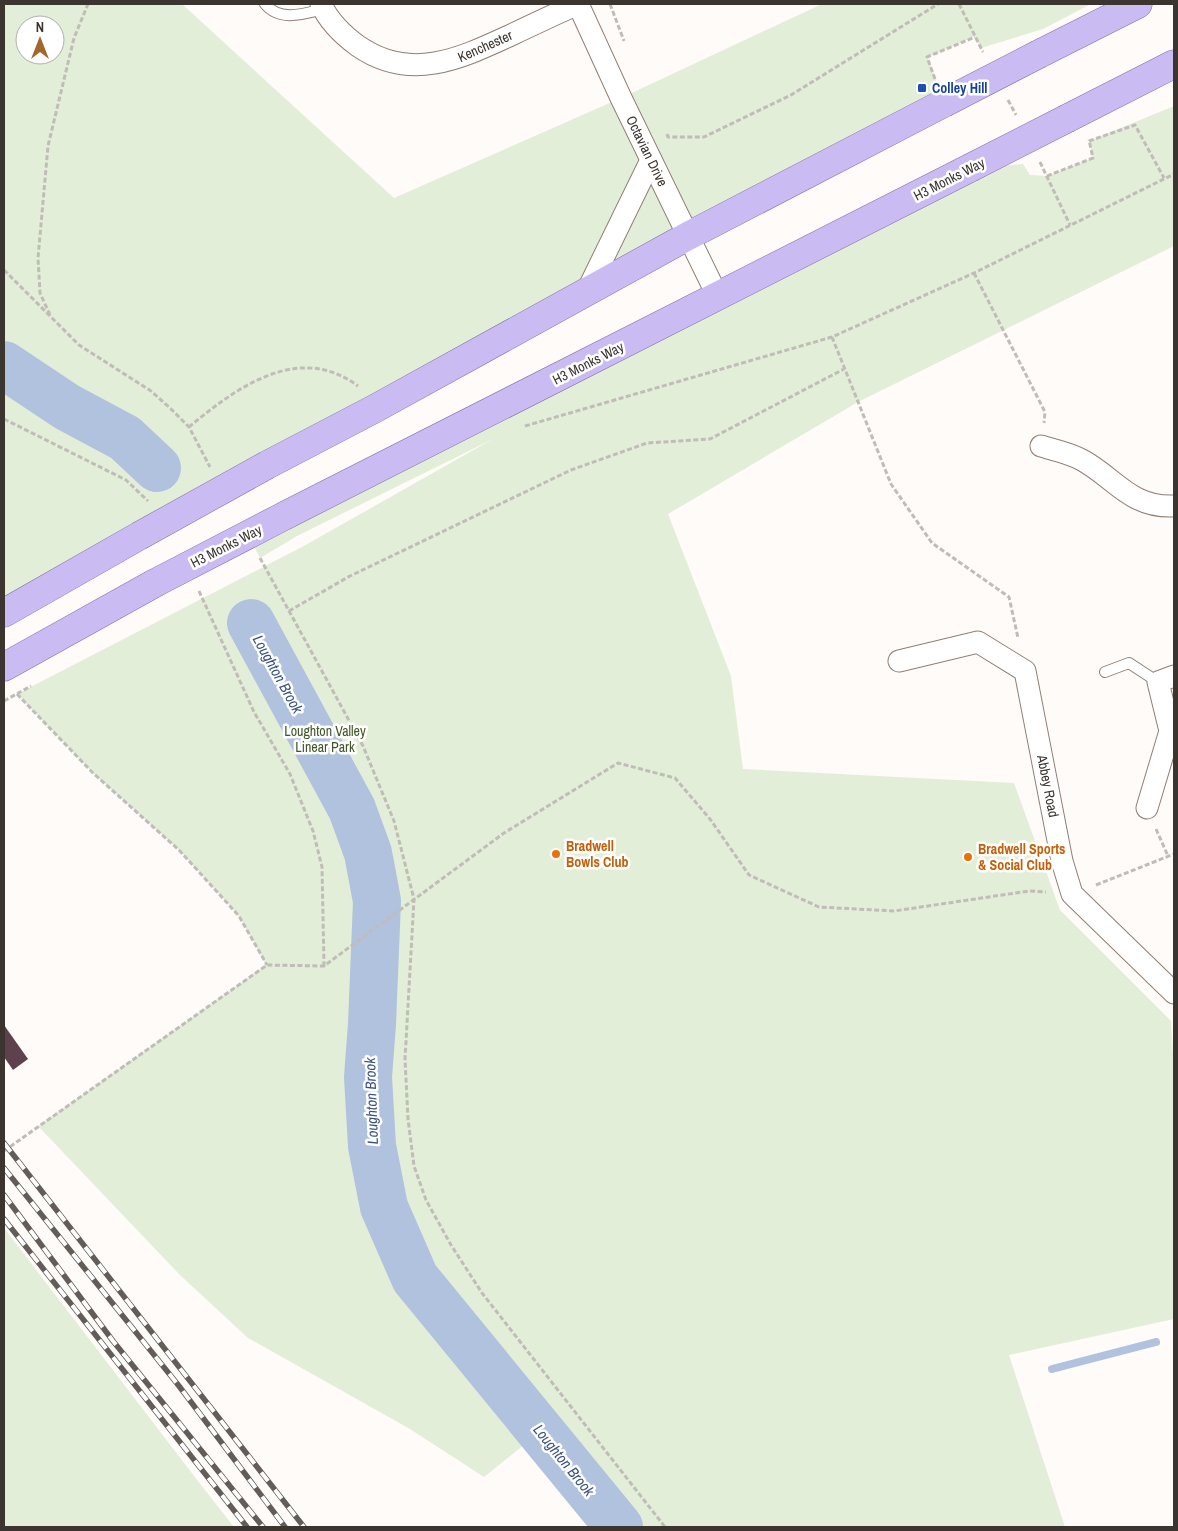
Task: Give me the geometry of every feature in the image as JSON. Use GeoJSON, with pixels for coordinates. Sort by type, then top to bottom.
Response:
{"type":"FeatureCollection","features":[{"type":"Feature","properties":{"kind":"main road"},"geometry":{"type":"LineString","coordinates":[[4,613],[139,536],[267,465],[376,408],[588,289],[1138,4]]}},
{"type":"Feature","properties":{"kind":"main road","name":"H3 Monks Way"},"geometry":{"type":"LineString","coordinates":[[4,667],[155,583],[286,515],[1174,64]]}},
{"type":"Feature","properties":{"kind":"street","name":"Kenchester"},"geometry":{"type":"LineString","coordinates":[[323,6],[342,34],[365,51],[393,62],[424,65],[458,59],[578,4]]}},
{"type":"Feature","properties":{"kind":"street","name":"Octavian Drive"},"geometry":{"type":"LineString","coordinates":[[578,4],[718,297]]}},
{"type":"Feature","properties":{"kind":"street"},"geometry":{"type":"LineString","coordinates":[[588,289],[651,160]]}},
{"type":"Feature","properties":{"kind":"street"},"geometry":{"type":"LineString","coordinates":[[1041,446],[1082,460],[1126,494],[1164,507],[1174,506]]}},
{"type":"Feature","properties":{"kind":"street"},"geometry":{"type":"LineString","coordinates":[[899,661],[978,642],[1025,671]]}},
{"type":"Feature","properties":{"kind":"street","name":"Abbey Road"},"geometry":{"type":"LineString","coordinates":[[1025,671],[1062,861],[1072,894],[1174,993]]}},
{"type":"Feature","properties":{"kind":"street"},"geometry":{"type":"LineString","coordinates":[[1147,808],[1170,731],[1166,679]]}},
{"type":"Feature","properties":{"kind":"lane"},"geometry":{"type":"LineString","coordinates":[[265,4],[275,13],[283,15],[297,15],[323,6]]}},
{"type":"Feature","properties":{"kind":"lane"},"geometry":{"type":"LineString","coordinates":[[1105,672],[1129,662],[1166,679]]}},
{"type":"Feature","properties":{"kind":"path"},"geometry":{"type":"LineString","coordinates":[[52,319],[40,293],[38,258],[48,146],[74,38],[88,4]]}},
{"type":"Feature","properties":{"kind":"path"},"geometry":{"type":"LineString","coordinates":[[610,4],[627,50]]}},
{"type":"Feature","properties":{"kind":"path"},"geometry":{"type":"LineString","coordinates":[[664,130],[668,137],[704,137],[791,95],[938,4]]}},
{"type":"Feature","properties":{"kind":"path"},"geometry":{"type":"LineString","coordinates":[[927,57],[975,37]]}},
{"type":"Feature","properties":{"kind":"path"},"geometry":{"type":"LineString","coordinates":[[1089,141],[1135,125],[1164,178]]}},
{"type":"Feature","properties":{"kind":"path"},"geometry":{"type":"LineString","coordinates":[[1047,176],[1093,158]]}},
{"type":"Feature","properties":{"kind":"path"},"geometry":{"type":"LineString","coordinates":[[524,426],[832,337],[974,273],[1174,174]]}},
{"type":"Feature","properties":{"kind":"path"},"geometry":{"type":"LineString","coordinates":[[4,270],[79,345],[151,392],[189,427],[214,474]]}},
{"type":"Feature","properties":{"kind":"path"},"geometry":{"type":"LineString","coordinates":[[974,273],[1045,412],[1041,446]]}},
{"type":"Feature","properties":{"kind":"path"},"geometry":{"type":"LineString","coordinates":[[832,337],[891,484],[932,543],[1009,597],[1025,671]]}},
{"type":"Feature","properties":{"kind":"path"},"geometry":{"type":"LineString","coordinates":[[289,611],[350,576],[570,470],[647,443],[710,439],[844,369]]}},
{"type":"Feature","properties":{"kind":"path"},"geometry":{"type":"LineString","coordinates":[[189,427],[222,399],[252,382],[280,370],[330,370],[346,377],[359,387],[376,408]]}},
{"type":"Feature","properties":{"kind":"path"},"geometry":{"type":"LineString","coordinates":[[4,419],[126,480],[153,505]]}},
{"type":"Feature","properties":{"kind":"path"},"geometry":{"type":"LineString","coordinates":[[257,552],[362,746],[394,821],[414,899],[405,1059],[408,1119],[414,1166],[426,1200],[451,1245],[482,1293],[665,1527]]}},
{"type":"Feature","properties":{"kind":"path"},"geometry":{"type":"LineString","coordinates":[[198,588],[254,712],[290,774],[313,830],[322,867],[324,966]]}},
{"type":"Feature","properties":{"kind":"path"},"geometry":{"type":"LineString","coordinates":[[17,694],[94,773],[179,850],[239,916],[266,965]]}},
{"type":"Feature","properties":{"kind":"path"},"geometry":{"type":"LineString","coordinates":[[4,1151],[266,965],[324,966],[339,957],[504,833],[618,762],[675,778],[710,819],[749,875],[818,907],[894,911],[1030,891],[1072,894],[1174,854]]}},
{"type":"Feature","properties":{"kind":"green space"},"geometry":{"type":"Polygon","coordinates":[[[4,4],[182,4],[394,198],[621,98],[822,4],[1091,4],[1043,29],[981,48],[974,37],[928,57],[944,103],[4,613],[4,4]]]}},
{"type":"Feature","properties":{"kind":"green space","name":"Loughton Valley Linear Park"},"geometry":{"type":"Polygon","coordinates":[[[1174,106],[1174,246],[858,402],[668,514],[731,676],[743,769],[1014,783],[1060,910],[1171,1021],[1174,1070],[1174,1319],[1009,1355],[1065,1527],[619,1527],[540,1432],[484,1477],[410,1429],[248,1338],[180,1275],[38,1126],[266,965],[239,916],[179,850],[93,773],[17,694],[302,547],[493,439],[297,536],[260,558],[250,539],[970,168],[1023,164],[1030,175],[1047,176],[1093,158],[1089,141],[1174,106]]]}},
{"type":"Feature","properties":{"kind":"green space"},"geometry":{"type":"Polygon","coordinates":[[[4,1228],[201,1485],[234,1527],[4,1527],[4,1228]]]}},
{"type":"Feature","properties":{"kind":"building"},"geometry":{"type":"Polygon","coordinates":[[[4,1025],[28,1059],[13,1070],[4,1057],[4,1025]]]}},
{"type":"Feature","properties":{"kind":"waterway","name":"Loughton Brook"},"geometry":{"type":"LineString","coordinates":[[4,365],[67,407],[125,438],[157,468]]}},
{"type":"Feature","properties":{"kind":"waterway","name":"Loughton Brook"},"geometry":{"type":"LineString","coordinates":[[251,623],[352,809],[368,853],[377,901],[368,1077],[372,1146],[384,1207],[415,1278],[619,1527]]}},
{"type":"Feature","properties":{"kind":"waterway"},"geometry":{"type":"LineString","coordinates":[[1052,1369],[1156,1342]]}},
{"type":"Feature","properties":{"kind":"railway"},"geometry":{"type":"LineString","coordinates":[[4,1143],[304,1527]]}},
{"type":"Feature","properties":{"kind":"railway"},"geometry":{"type":"LineString","coordinates":[[4,1168],[179,1386],[285,1527]]}},
{"type":"Feature","properties":{"kind":"railway"},"geometry":{"type":"LineString","coordinates":[[4,1195],[113,1341],[263,1527]]}},
{"type":"Feature","properties":{"kind":"railway"},"geometry":{"type":"LineString","coordinates":[[4,1219],[247,1527]]}},
{"type":"Feature","properties":{"kind":"place","name":"Colley Hill"},"geometry":{"type":"Point","coordinates":[922,88]}},
{"type":"Feature","properties":{"kind":"place","name":"Bradwell Bowls Club"},"geometry":{"type":"Point","coordinates":[556,854]}},
{"type":"Feature","properties":{"kind":"place","name":"Bradwell Sports & Social Club"},"geometry":{"type":"Point","coordinates":[968,857]}}]}
